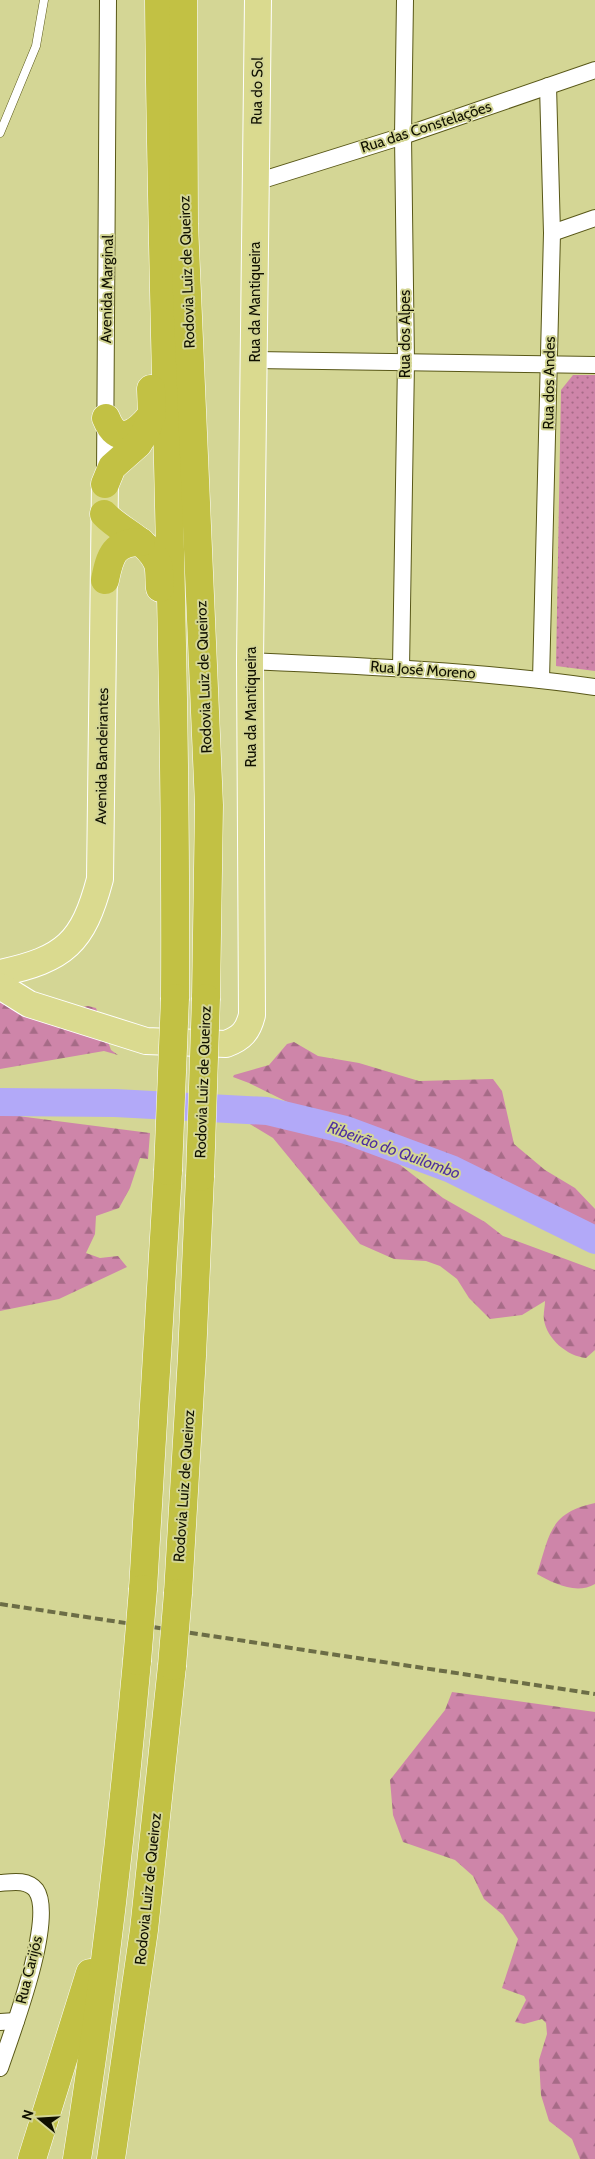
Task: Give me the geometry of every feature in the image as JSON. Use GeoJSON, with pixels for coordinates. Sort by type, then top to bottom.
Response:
{"type":"FeatureCollection","features":[{"type":"Feature","properties":{"kind":"highway"},"geometry":{"type":"LineString","coordinates":[[105,484],[112,467],[142,437],[152,414],[146,97],[147,49],[152,0]]}},
{"type":"Feature","properties":{"kind":"highway","name":"Rodovia Luiz de Queiroz"},"geometry":{"type":"LineString","coordinates":[[77,2159],[97,2027],[115,1882],[137,1662],[168,1171],[175,998],[173,600],[161,201],[159,0]]}},
{"type":"Feature","properties":{"kind":"highway","name":"Rodovia Luiz de Queiroz"},"geometry":{"type":"LineString","coordinates":[[111,2159],[144,1930],[178,1593],[192,1356],[206,998],[209,805],[184,224],[183,0]]}},
{"type":"Feature","properties":{"kind":"highway"},"geometry":{"type":"LineString","coordinates":[[106,418],[110,428],[120,434],[131,435],[140,429],[152,414]]}},
{"type":"Feature","properties":{"kind":"highway"},"geometry":{"type":"LineString","coordinates":[[104,514],[123,532],[141,542],[152,552],[159,566],[165,726],[175,827]]}},
{"type":"Feature","properties":{"kind":"highway"},"geometry":{"type":"LineString","coordinates":[[104,580],[108,564],[119,546],[127,542],[141,542]]}},
{"type":"Feature","properties":{"kind":"highway"},"geometry":{"type":"LineString","coordinates":[[32,2159],[83,1998],[115,1882]]}},
{"type":"Feature","properties":{"kind":"highway"},"geometry":{"type":"LineString","coordinates":[[130,2159],[146,1980],[144,1930]]}},
{"type":"Feature","properties":{"kind":"main road","name":"Rua do Sol"},"geometry":{"type":"LineString","coordinates":[[256,182],[258,0]]}},
{"type":"Feature","properties":{"kind":"main road","name":"Rua da Mantiqueira"},"geometry":{"type":"LineString","coordinates":[[1,977],[29,1004],[146,1041],[226,1044],[238,1040],[248,1029],[252,1015],[250,661],[256,182]]}},
{"type":"Feature","properties":{"kind":"main road","name":"Avenida Bandeirantes"},"geometry":{"type":"LineString","coordinates":[[1,977],[49,959],[69,944],[83,928],[91,912],[100,879],[105,484]]}},
{"type":"Feature","properties":{"kind":"main road"},"geometry":{"type":"LineString","coordinates":[[0,1004],[42,1014],[54,1011],[51,1003],[36,987],[37,963]]}},
{"type":"Feature","properties":{"kind":"street","name":"Avenida Marginal"},"geometry":{"type":"LineString","coordinates":[[105,484],[108,0]]}},
{"type":"Feature","properties":{"kind":"street","name":"Rua dos Alpes"},"geometry":{"type":"LineString","coordinates":[[401,668],[406,362],[403,136],[406,0]]}},
{"type":"Feature","properties":{"kind":"street","name":"Rua das Constelações"},"geometry":{"type":"LineString","coordinates":[[256,182],[403,136],[595,70]]}},
{"type":"Feature","properties":{"kind":"street","name":"Rua dos Andes"},"geometry":{"type":"LineString","coordinates":[[541,680],[552,232],[548,86]]}},
{"type":"Feature","properties":{"kind":"street"},"geometry":{"type":"LineString","coordinates":[[552,232],[595,218]]}},
{"type":"Feature","properties":{"kind":"street"},"geometry":{"type":"LineString","coordinates":[[255,360],[595,365]]}},
{"type":"Feature","properties":{"kind":"street","name":"Rua José Moreno"},"geometry":{"type":"LineString","coordinates":[[250,661],[401,668],[541,680],[595,687]]}},
{"type":"Feature","properties":{"kind":"street","name":"Rua Carijós"},"geometry":{"type":"LineString","coordinates":[[0,1883],[19,1882],[35,1889],[39,1896],[40,1906],[39,1939],[31,1974],[8,2021],[0,2068]]}},
{"type":"Feature","properties":{"kind":"lane"},"geometry":{"type":"LineString","coordinates":[[0,133],[36,46],[44,0]]}},
{"type":"Feature","properties":{"kind":"green space"},"geometry":{"type":"Polygon","coordinates":[[[573,375],[595,375],[595,671],[556,666],[561,390],[573,375]]]}},
{"type":"Feature","properties":{"kind":"green space"},"geometry":{"type":"Polygon","coordinates":[[[0,1002],[48,1013],[88,1006],[96,1008],[111,1050],[118,1055],[104,1051],[0,1069],[0,1002]]]}},
{"type":"Feature","properties":{"kind":"green space"},"geometry":{"type":"Polygon","coordinates":[[[294,1042],[318,1056],[359,1063],[419,1081],[493,1079],[502,1091],[514,1144],[545,1170],[575,1188],[595,1209],[595,1247],[548,1231],[249,1083],[233,1077],[234,1075],[269,1065],[287,1044],[294,1042]]]}},
{"type":"Feature","properties":{"kind":"green space"},"geometry":{"type":"Polygon","coordinates":[[[0,1111],[10,1115],[150,1133],[148,1159],[140,1158],[130,1188],[119,1208],[96,1216],[95,1234],[86,1253],[100,1258],[118,1256],[127,1267],[59,1299],[0,1311],[0,1111]]]}},
{"type":"Feature","properties":{"kind":"green space"},"geometry":{"type":"Polygon","coordinates":[[[237,1112],[260,1112],[289,1117],[360,1141],[382,1151],[443,1198],[485,1222],[503,1236],[595,1270],[595,1350],[586,1358],[572,1354],[559,1345],[549,1334],[546,1327],[544,1318],[545,1301],[522,1315],[490,1319],[469,1298],[457,1279],[440,1266],[426,1261],[394,1259],[360,1244],[273,1138],[240,1118],[237,1112]]]}},
{"type":"Feature","properties":{"kind":"green space"},"geometry":{"type":"Polygon","coordinates":[[[595,1503],[595,1584],[588,1587],[573,1588],[557,1584],[537,1574],[549,1537],[560,1519],[580,1507],[595,1503]]]}},
{"type":"Feature","properties":{"kind":"green space"},"geometry":{"type":"Polygon","coordinates":[[[452,1692],[595,1712],[595,2159],[580,2159],[572,2139],[549,2121],[541,2095],[539,2060],[547,2034],[546,2023],[542,2019],[524,2024],[515,2022],[526,2000],[524,1996],[502,1988],[518,1939],[503,1915],[484,1899],[473,1876],[455,1860],[403,1842],[393,1815],[390,1780],[445,1710],[452,1692]]]}},
{"type":"Feature","properties":{"kind":"waterway","name":"Ribeirão do Quilombo"},"geometry":{"type":"LineString","coordinates":[[0,1102],[115,1103],[267,1111],[346,1130],[451,1169],[595,1240]]}},
{"type":"Feature","properties":{"kind":"railway"},"geometry":{"type":"LineString","coordinates":[[0,1604],[595,1694]]}}]}
